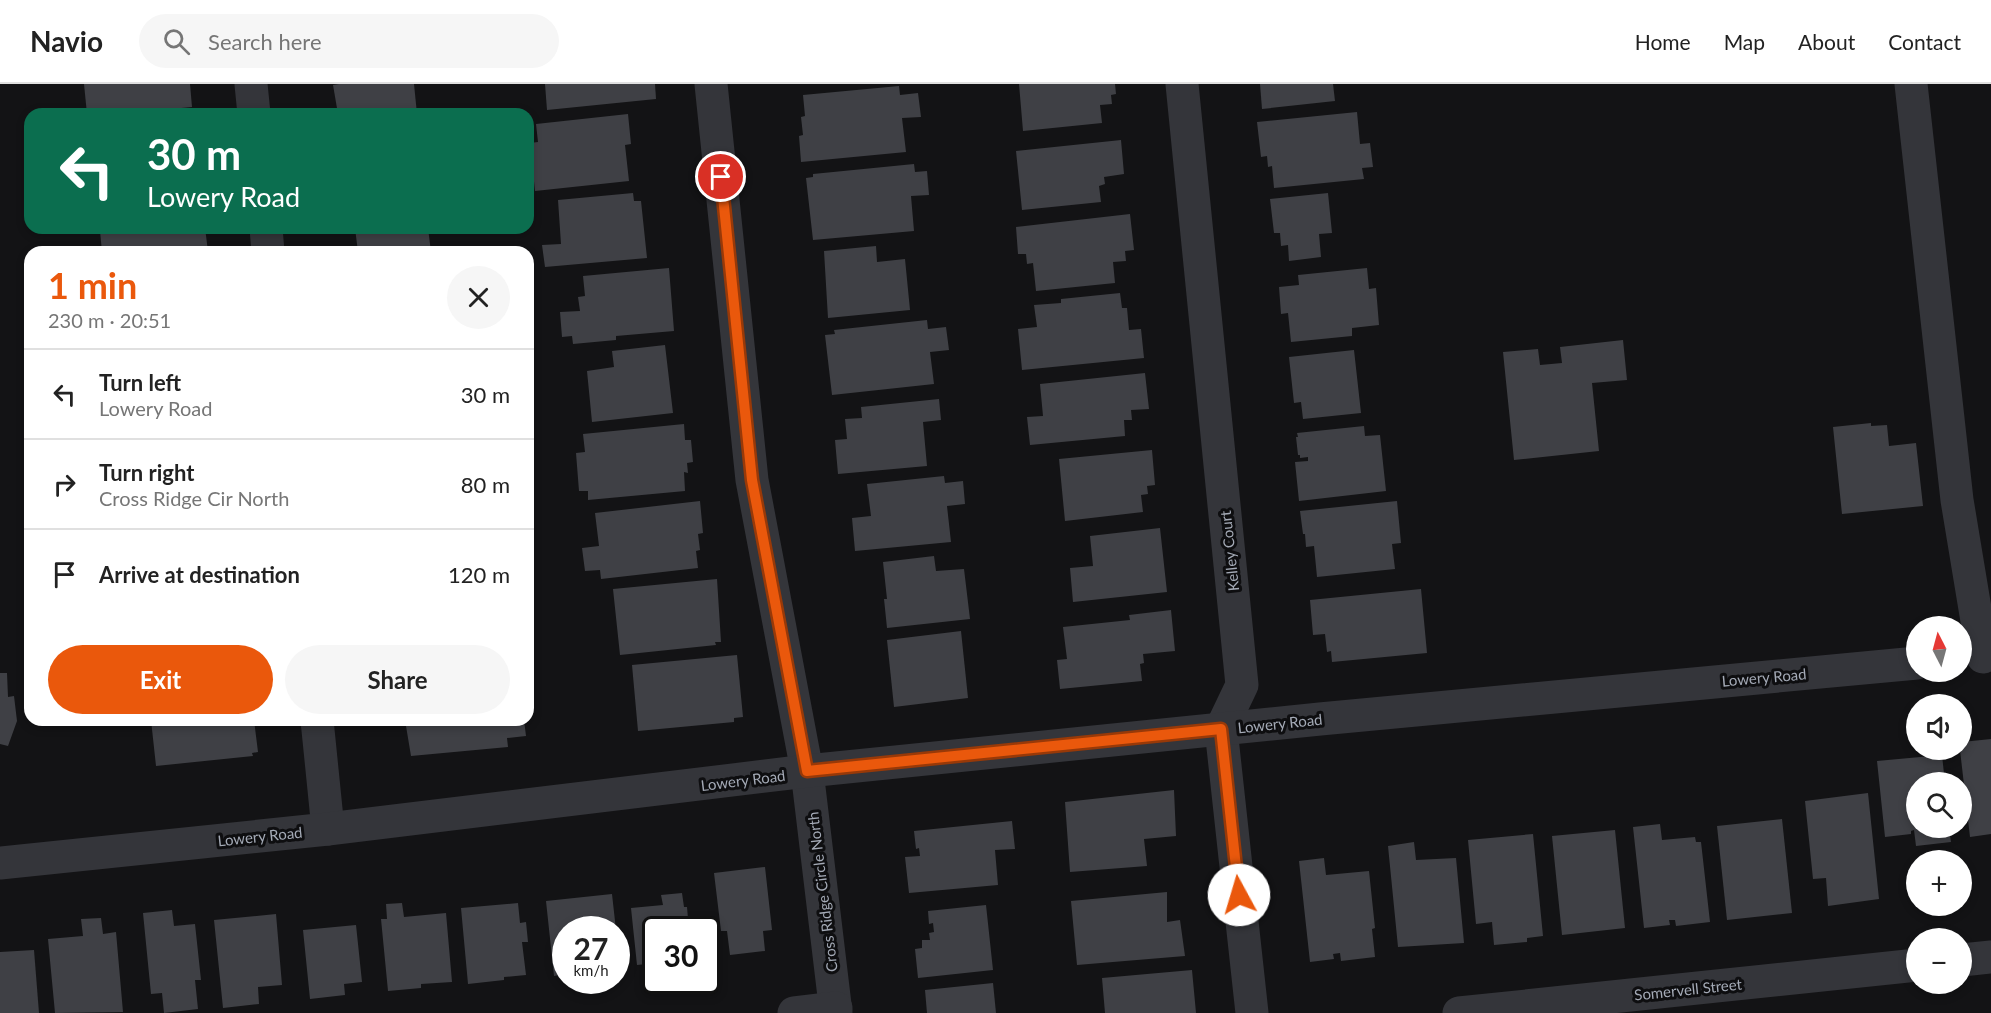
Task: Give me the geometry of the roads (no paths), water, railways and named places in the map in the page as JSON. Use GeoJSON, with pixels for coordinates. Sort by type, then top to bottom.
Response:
{"type":"FeatureCollection","features":[{"type":"Feature","properties":{"kind":"street"},"geometry":{"type":"LineString","coordinates":[[251,84],[253,108]]}},
{"type":"Feature","properties":{"kind":"street","name":"Cross Ridge Circle North"},"geometry":{"type":"LineString","coordinates":[[711,84],[752,480],[807,771],[836,1010]]}},
{"type":"Feature","properties":{"kind":"street","name":"Kelley Court"},"geometry":{"type":"LineString","coordinates":[[1182,84],[1242,686],[1221,729]]}},
{"type":"Feature","properties":{"kind":"street"},"geometry":{"type":"LineString","coordinates":[[1911,84],[1957,500],[1979,657]]}},
{"type":"Feature","properties":{"kind":"street","name":"Lowery Road"},"geometry":{"type":"LineString","coordinates":[[0,862],[328,829],[807,771],[1906,664]]}},
{"type":"Feature","properties":{"kind":"street"},"geometry":{"type":"LineString","coordinates":[[318,726],[328,829]]}},
{"type":"Feature","properties":{"kind":"street"},"geometry":{"type":"LineString","coordinates":[[1221,729],[1252,1013]]}},
{"type":"Feature","properties":{"kind":"street"},"geometry":{"type":"LineString","coordinates":[[1972,959],[1991,957]]}},
{"type":"Feature","properties":{"kind":"street","name":"Somervell Street"},"geometry":{"type":"LineString","coordinates":[[1459,1013],[1906,966]]}},
{"type":"Feature","properties":{"kind":"street"},"geometry":{"type":"LineString","coordinates":[[794,1013],[836,1010]]}}]}
